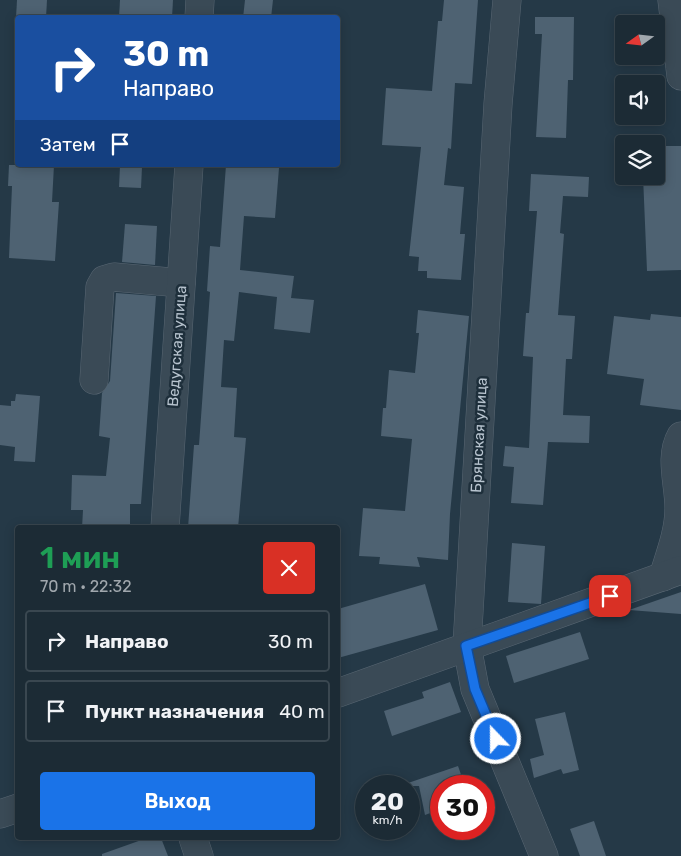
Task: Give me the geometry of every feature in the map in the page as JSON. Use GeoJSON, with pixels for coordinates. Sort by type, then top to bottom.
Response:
{"type":"FeatureCollection","features":[{"type":"Feature","properties":{"kind":"street"},"geometry":{"type":"LineString","coordinates":[[199,15],[200,0]]}},
{"type":"Feature","properties":{"kind":"street","name":"Брянская улица"},"geometry":{"type":"LineString","coordinates":[[507,0],[498,104],[466,646],[475,689],[544,856]]}},
{"type":"Feature","properties":{"kind":"street"},"geometry":{"type":"LineString","coordinates":[[672,0],[681,76]]}},
{"type":"Feature","properties":{"kind":"street","name":"Ведугская улица"},"geometry":{"type":"LineString","coordinates":[[165,525],[189,167]]}},
{"type":"Feature","properties":{"kind":"street"},"geometry":{"type":"LineString","coordinates":[[94,380],[100,287],[104,280],[114,277],[181,283]]}},
{"type":"Feature","properties":{"kind":"street"},"geometry":{"type":"LineString","coordinates":[[340,692],[672,574],[679,508],[674,447],[681,436]]}},
{"type":"Feature","properties":{"kind":"street"},"geometry":{"type":"LineString","coordinates":[[0,814],[15,809]]}},
{"type":"Feature","properties":{"kind":"street"},"geometry":{"type":"LineString","coordinates":[[194,840],[199,856]]}},
{"type":"Feature","properties":{"kind":"building"},"geometry":{"type":"Polygon","coordinates":[[[17,0],[47,0],[46,15],[16,15],[17,0]]]}},
{"type":"Feature","properties":{"kind":"building"},"geometry":{"type":"Polygon","coordinates":[[[120,0],[173,0],[172,15],[119,15],[120,0]]]}},
{"type":"Feature","properties":{"kind":"building"},"geometry":{"type":"Polygon","coordinates":[[[245,0],[273,0],[271,15],[243,15],[245,0]]]}},
{"type":"Feature","properties":{"kind":"building"},"geometry":{"type":"Polygon","coordinates":[[[444,0],[478,0],[472,84],[455,83],[451,149],[448,148],[444,185],[464,187],[460,234],[465,234],[461,280],[427,278],[427,271],[418,271],[419,257],[409,256],[421,147],[382,145],[386,88],[432,91],[438,21],[442,21],[444,0]]]}},
{"type":"Feature","properties":{"kind":"building"},"geometry":{"type":"Polygon","coordinates":[[[535,17],[574,17],[573,80],[568,80],[566,138],[536,137],[542,34],[535,34],[535,17]]]}},
{"type":"Feature","properties":{"kind":"building"},"geometry":{"type":"Polygon","coordinates":[[[665,146],[681,146],[681,270],[647,271],[643,185],[665,185],[665,146]]]}},
{"type":"Feature","properties":{"kind":"building"},"geometry":{"type":"Polygon","coordinates":[[[9,165],[15,165],[15,167],[54,167],[52,202],[59,202],[55,261],[9,258],[12,186],[8,186],[9,165]]]}},
{"type":"Feature","properties":{"kind":"building"},"geometry":{"type":"Polygon","coordinates":[[[120,167],[142,167],[141,188],[119,187],[120,167]]]}},
{"type":"Feature","properties":{"kind":"building"},"geometry":{"type":"Polygon","coordinates":[[[226,167],[279,168],[275,218],[244,216],[240,270],[294,276],[291,298],[314,300],[310,333],[274,329],[277,297],[239,292],[234,341],[224,340],[221,387],[237,388],[234,437],[246,438],[238,525],[188,525],[194,445],[199,445],[210,292],[207,291],[210,246],[220,247],[226,167]]]}},
{"type":"Feature","properties":{"kind":"building"},"geometry":{"type":"Polygon","coordinates":[[[531,174],[589,177],[588,197],[563,196],[560,233],[564,234],[558,315],[575,316],[572,359],[566,359],[563,415],[590,416],[589,443],[548,442],[543,505],[511,503],[514,467],[503,466],[505,446],[529,448],[533,357],[523,356],[526,313],[529,313],[537,211],[529,211],[531,174]]]}},
{"type":"Feature","properties":{"kind":"building"},"geometry":{"type":"Polygon","coordinates":[[[125,224],[157,226],[155,265],[122,262],[125,224]]]}},
{"type":"Feature","properties":{"kind":"building"},"geometry":{"type":"Polygon","coordinates":[[[116,293],[156,296],[141,504],[130,504],[130,525],[82,525],[83,510],[71,510],[72,475],[106,476],[110,438],[99,436],[102,393],[110,381],[116,293]]]}},
{"type":"Feature","properties":{"kind":"building"},"geometry":{"type":"Polygon","coordinates":[[[418,310],[469,316],[450,514],[448,560],[417,557],[420,567],[379,564],[380,557],[359,556],[363,508],[405,511],[412,439],[381,436],[383,408],[386,408],[389,370],[415,373],[419,333],[416,333],[418,310]]]}},
{"type":"Feature","properties":{"kind":"building"},"geometry":{"type":"Polygon","coordinates":[[[651,314],[681,317],[681,410],[640,405],[644,379],[607,374],[614,316],[650,320],[651,314]]]}},
{"type":"Feature","properties":{"kind":"building"},"geometry":{"type":"Polygon","coordinates":[[[16,394],[40,396],[35,462],[14,461],[15,447],[0,445],[0,405],[11,406],[11,401],[15,401],[16,394]]]}},
{"type":"Feature","properties":{"kind":"building"},"geometry":{"type":"Polygon","coordinates":[[[512,543],[545,546],[541,604],[508,602],[512,543]]]}},
{"type":"Feature","properties":{"kind":"building"},"geometry":{"type":"Polygon","coordinates":[[[425,584],[438,630],[340,657],[340,608],[425,584]]]}},
{"type":"Feature","properties":{"kind":"building"},"geometry":{"type":"Polygon","coordinates":[[[681,592],[681,614],[629,610],[681,592]]]}},
{"type":"Feature","properties":{"kind":"building"},"geometry":{"type":"Polygon","coordinates":[[[580,632],[589,659],[514,683],[506,656],[580,632]]]}},
{"type":"Feature","properties":{"kind":"building"},"geometry":{"type":"Polygon","coordinates":[[[450,682],[461,712],[392,736],[384,711],[424,698],[422,692],[450,682]]]}},
{"type":"Feature","properties":{"kind":"building"},"geometry":{"type":"Polygon","coordinates":[[[565,712],[579,770],[563,774],[561,769],[534,778],[530,759],[544,755],[535,719],[565,712]]]}},
{"type":"Feature","properties":{"kind":"building"},"geometry":{"type":"Polygon","coordinates":[[[458,766],[461,775],[432,775],[458,766]]]}},
{"type":"Feature","properties":{"kind":"building"},"geometry":{"type":"Polygon","coordinates":[[[430,776],[430,813],[425,815],[420,791],[420,779],[430,776]]]}},
{"type":"Feature","properties":{"kind":"building"},"geometry":{"type":"Polygon","coordinates":[[[594,821],[606,856],[580,856],[570,829],[594,821]]]}},
{"type":"Feature","properties":{"kind":"building"},"geometry":{"type":"Polygon","coordinates":[[[141,840],[162,840],[168,856],[102,856],[102,854],[141,840]]]}},
{"type":"Feature","properties":{"kind":"route"},"geometry":{"type":"LineString","coordinates":[[496,739],[475,689],[466,646],[520,629],[610,596]]}}]}
